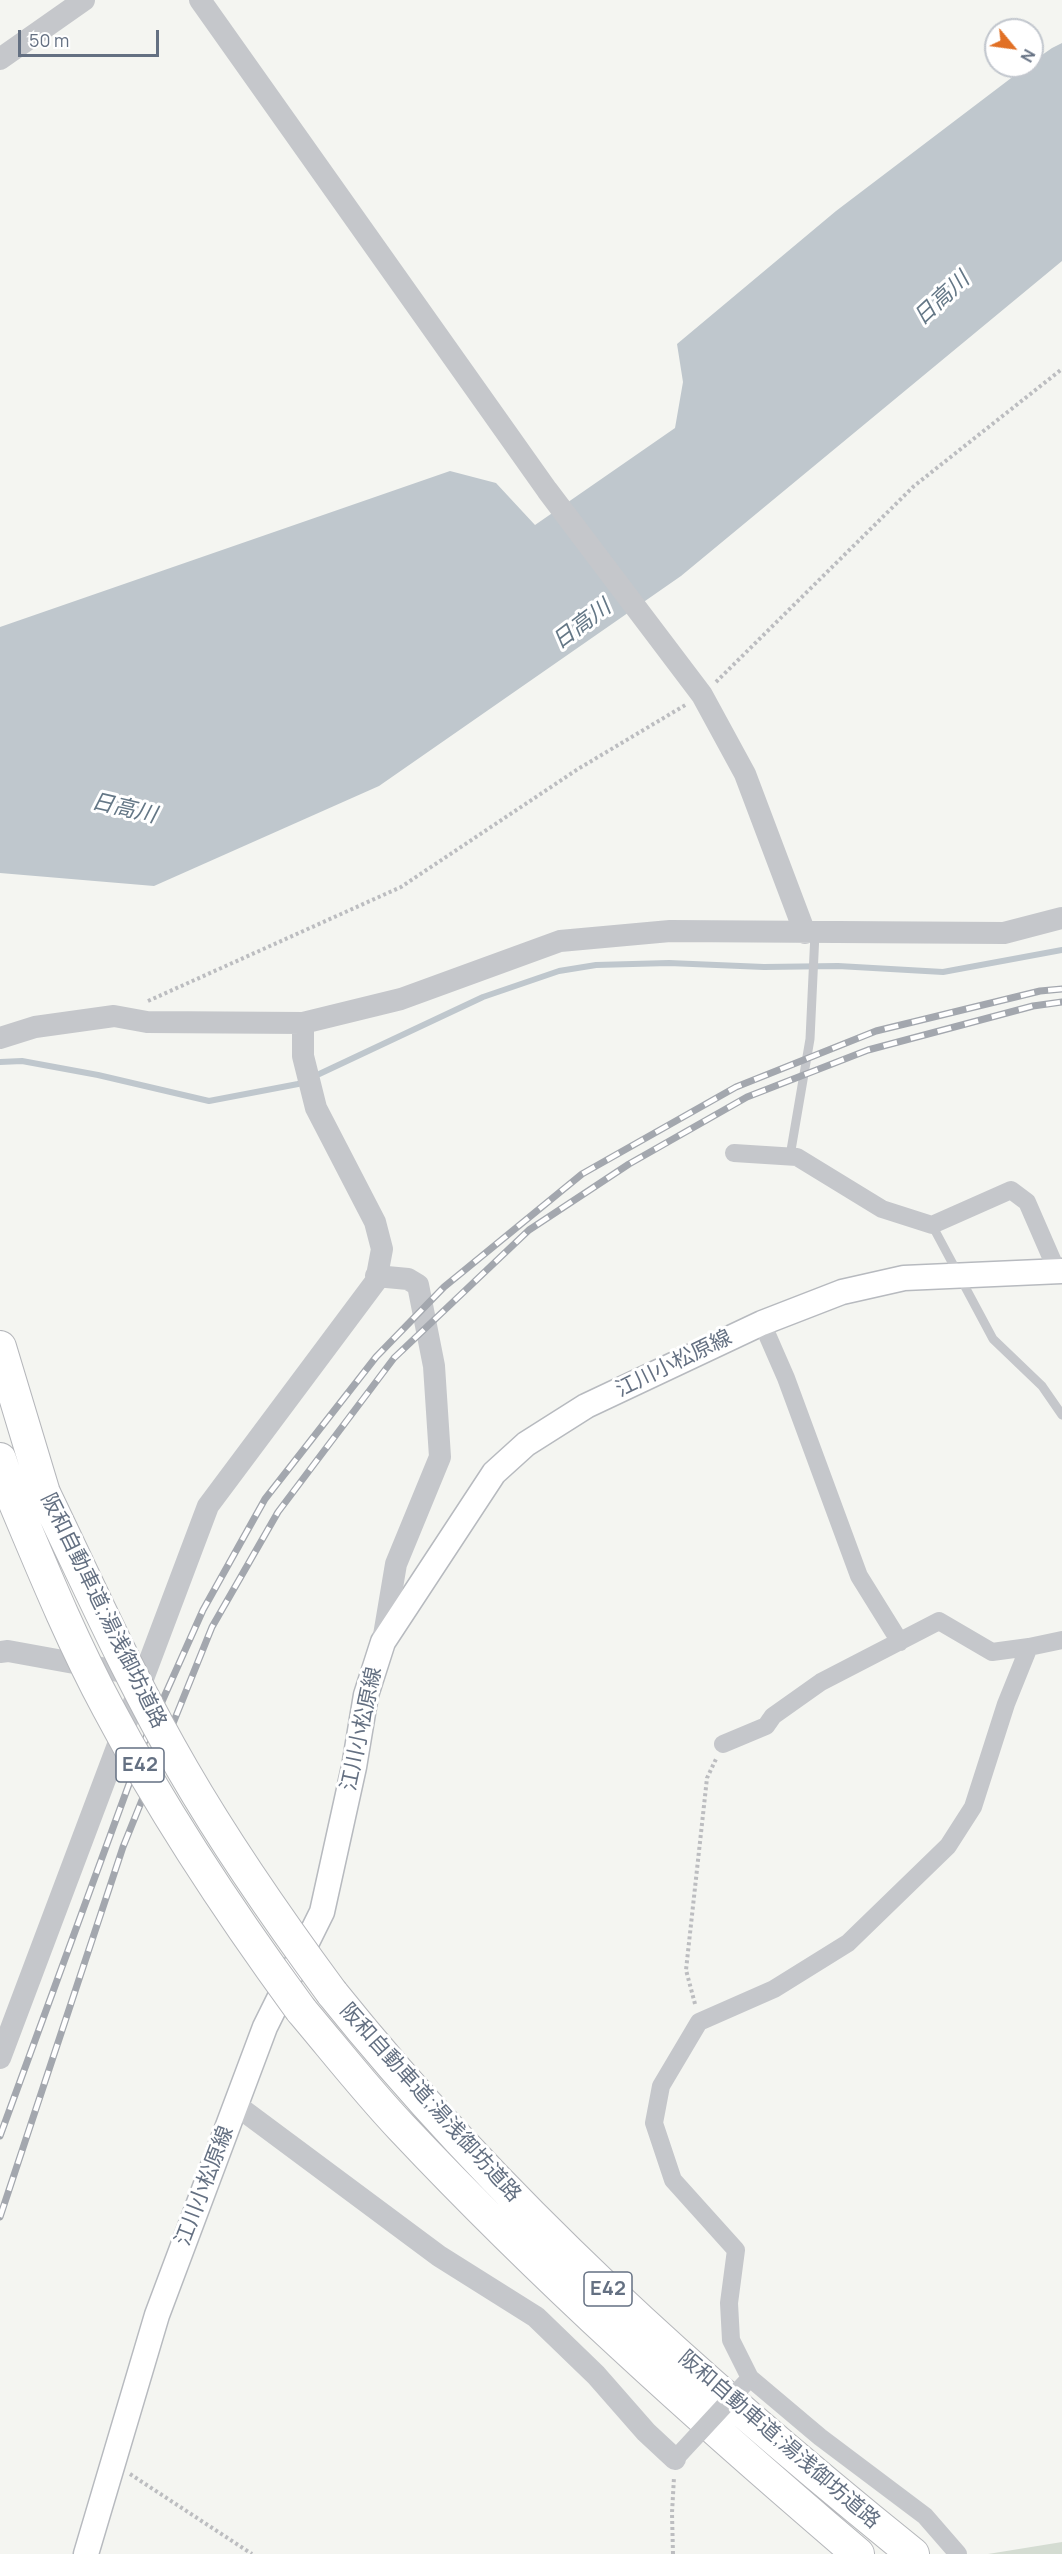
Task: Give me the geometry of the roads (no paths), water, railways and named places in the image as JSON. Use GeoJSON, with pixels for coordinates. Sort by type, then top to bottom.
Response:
{"type":"FeatureCollection","features":[{"type":"Feature","properties":{"kind":"highway","name":"阪和自動車道;湯浅御坊道路"},"geometry":{"type":"LineString","coordinates":[[0,1347],[44,1493],[112,1639],[182,1769],[272,1911],[332,1993],[385,2059],[500,2183],[621,2301],[761,2429],[913,2554]]}},
{"type":"Feature","properties":{"kind":"highway","name":"阪和自動車道;湯浅御坊道路"},"geometry":{"type":"LineString","coordinates":[[0,1459],[44,1573],[107,1707],[153,1789],[236,1922],[301,2010],[399,2125],[518,2245],[742,2454],[858,2554]]}},
{"type":"Feature","properties":{"kind":"main road","name":"江川小松原線"},"geometry":{"type":"LineString","coordinates":[[86,2554],[157,2315],[266,2027],[322,1912],[354,1767],[366,1695],[383,1642],[494,1473],[526,1444],[586,1406],[762,1323],[843,1292],[904,1278],[1059,1271]]}},
{"type":"Feature","properties":{"kind":"street"},"geometry":{"type":"LineString","coordinates":[[0,59],[84,0]]}},
{"type":"Feature","properties":{"kind":"street"},"geometry":{"type":"LineString","coordinates":[[204,6],[547,490],[702,695],[745,774],[810,933]]}},
{"type":"Feature","properties":{"kind":"street"},"geometry":{"type":"LineString","coordinates":[[0,1038],[35,1027],[114,1016],[147,1022],[303,1023],[401,999],[560,941],[670,931],[1004,933],[1062,918]]}},
{"type":"Feature","properties":{"kind":"street"},"geometry":{"type":"LineString","coordinates":[[0,2058],[208,1506],[376,1281],[382,1249],[375,1222],[316,1108],[303,1056],[303,1023]]}},
{"type":"Feature","properties":{"kind":"street"},"geometry":{"type":"LineString","coordinates":[[734,1153],[797,1157],[882,1209],[932,1225],[1011,1190],[1027,1202],[1059,1271]]}},
{"type":"Feature","properties":{"kind":"street"},"geometry":{"type":"LineString","coordinates":[[376,1276],[408,1279],[418,1285],[434,1366],[440,1456],[396,1564],[383,1642]]}},
{"type":"Feature","properties":{"kind":"street"},"geometry":{"type":"LineString","coordinates":[[762,1323],[786,1378],[859,1576],[900,1642]]}},
{"type":"Feature","properties":{"kind":"street"},"geometry":{"type":"LineString","coordinates":[[723,1744],[766,1726],[773,1716],[821,1682],[939,1621],[992,1652],[1062,1640]]}},
{"type":"Feature","properties":{"kind":"street"},"geometry":{"type":"LineString","coordinates":[[958,2554],[925,2516],[820,2437],[750,2378],[731,2340],[729,2303],[736,2250],[673,2180],[654,2123],[662,2086],[699,2022],[774,1989],[848,1943],[948,1845],[973,1807],[1006,1704],[1029,1647]]}},
{"type":"Feature","properties":{"kind":"street"},"geometry":{"type":"LineString","coordinates":[[0,1652],[8,1651],[145,1676]]}},
{"type":"Feature","properties":{"kind":"street"},"geometry":{"type":"LineString","coordinates":[[236,2105],[439,2256],[536,2317],[597,2375],[646,2432],[675,2459],[750,2378]]}},
{"type":"Feature","properties":{"kind":"lane"},"geometry":{"type":"LineString","coordinates":[[790,1156],[810,1039],[810,933]]}},
{"type":"Feature","properties":{"kind":"lane"},"geometry":{"type":"LineString","coordinates":[[932,1225],[993,1339],[1042,1386],[1062,1415]]}},
{"type":"Feature","properties":{"kind":"water","name":"日高川"},"geometry":{"type":"Polygon","coordinates":[[[1062,43],[1062,261],[681,576],[379,786],[154,886],[0,873],[0,627],[450,471],[496,483],[535,525],[675,428],[683,382],[677,344],[836,211],[1011,78],[1044,78],[1044,54],[1062,43]]]}},
{"type":"Feature","properties":{"kind":"waterway"},"geometry":{"type":"LineString","coordinates":[[0,1062],[22,1061],[98,1075],[209,1101],[298,1084],[483,997],[559,971],[596,965],[669,963],[764,967],[838,966],[943,972],[1062,950]]}},
{"type":"Feature","properties":{"kind":"railway"},"geometry":{"type":"LineString","coordinates":[[0,2136],[147,1735],[203,1610],[265,1499],[376,1357],[444,1287],[582,1174],[736,1087],[876,1031],[1040,991],[1062,989]]}},
{"type":"Feature","properties":{"kind":"railway"},"geometry":{"type":"LineString","coordinates":[[0,2217],[123,1847],[212,1627],[278,1512],[394,1358],[529,1230],[629,1164],[747,1097],[868,1050],[1033,1006],[1062,1002]]}}]}
